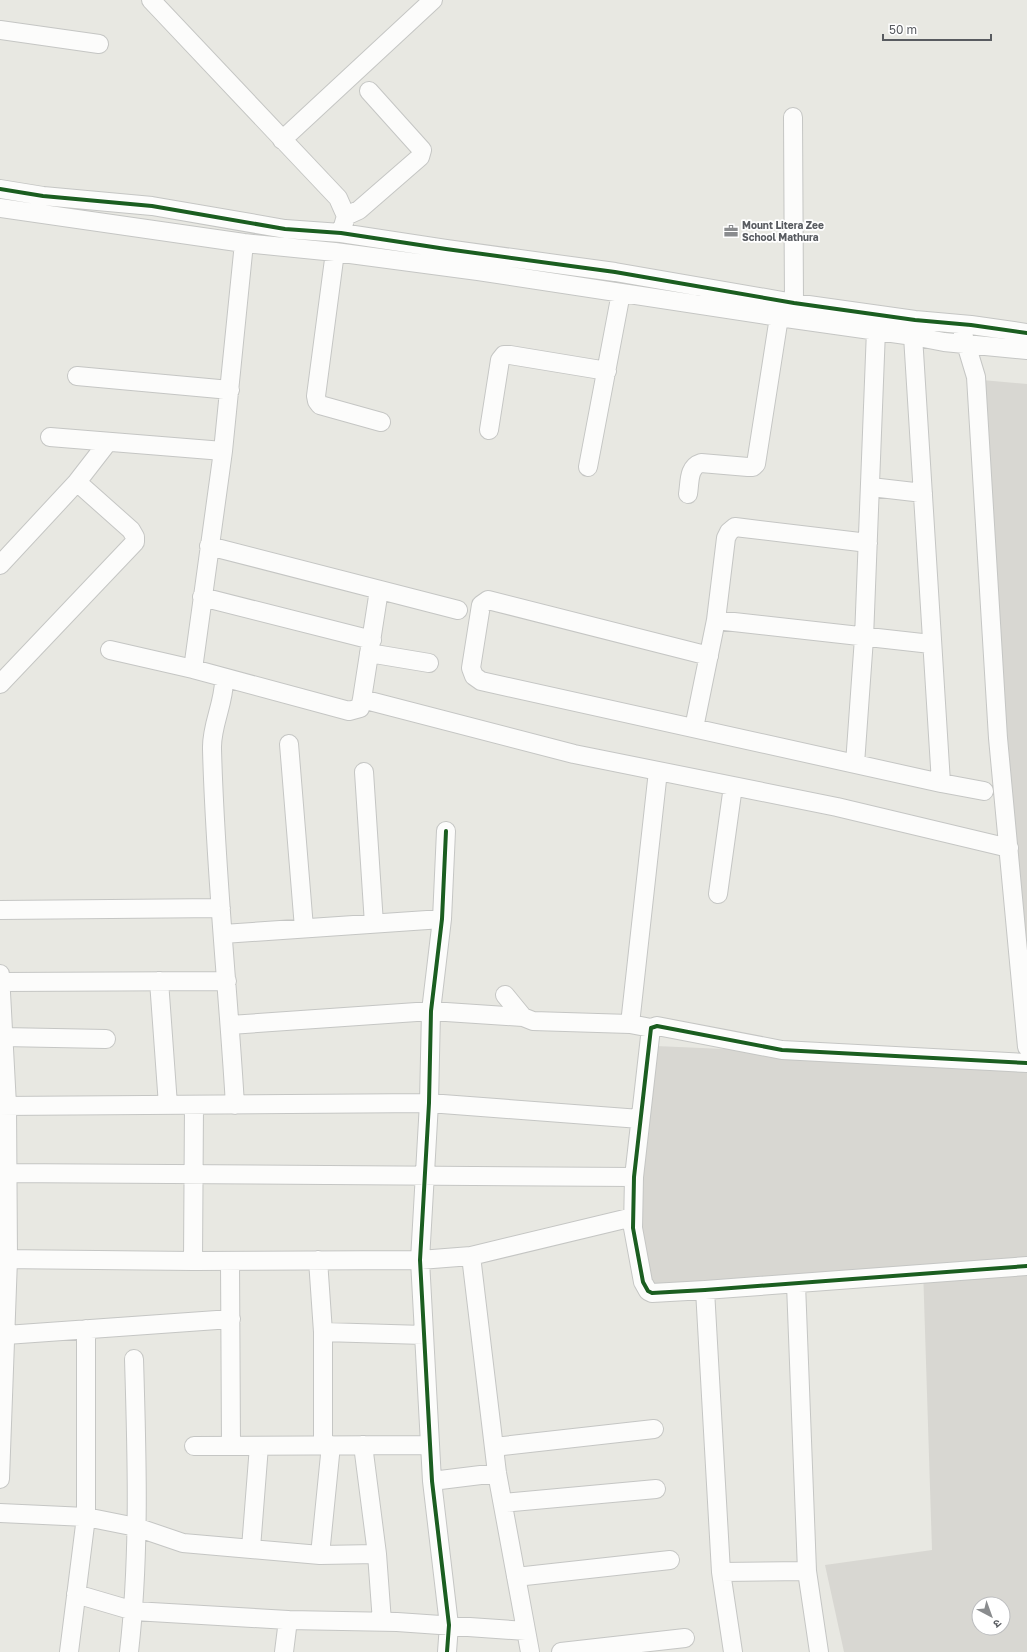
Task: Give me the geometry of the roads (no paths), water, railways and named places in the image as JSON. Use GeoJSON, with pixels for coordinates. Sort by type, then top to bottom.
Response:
{"type":"FeatureCollection","features":[{"type":"Feature","properties":{"kind":"street"},"geometry":{"type":"LineString","coordinates":[[151,0],[338,198],[343,224]]}},
{"type":"Feature","properties":{"kind":"street"},"geometry":{"type":"LineString","coordinates":[[282,140],[433,0]]}},
{"type":"Feature","properties":{"kind":"street"},"geometry":{"type":"LineString","coordinates":[[0,30],[99,44]]}},
{"type":"Feature","properties":{"kind":"street"},"geometry":{"type":"LineString","coordinates":[[343,224],[422,154],[422,150],[369,91]]}},
{"type":"Feature","properties":{"kind":"street"},"geometry":{"type":"LineString","coordinates":[[793,117],[794,303]]}},
{"type":"Feature","properties":{"kind":"street"},"geometry":{"type":"LineString","coordinates":[[0,189],[43,196],[152,206],[282,228],[343,224],[494,265],[621,293],[876,330],[944,342],[1027,350]]}},
{"type":"Feature","properties":{"kind":"street"},"geometry":{"type":"LineString","coordinates":[[0,208],[244,243],[494,265],[615,272],[794,303],[915,320],[1027,333]]}},
{"type":"Feature","properties":{"kind":"street"},"geometry":{"type":"LineString","coordinates":[[280,246],[282,228]]}},
{"type":"Feature","properties":{"kind":"street"},"geometry":{"type":"LineString","coordinates":[[193,669],[223,451],[244,243]]}},
{"type":"Feature","properties":{"kind":"street"},"geometry":{"type":"LineString","coordinates":[[335,252],[316,396],[317,401],[320,405],[380,422]]}},
{"type":"Feature","properties":{"kind":"street"},"geometry":{"type":"LineString","coordinates":[[588,467],[621,293]]}},
{"type":"Feature","properties":{"kind":"street"},"geometry":{"type":"LineString","coordinates":[[688,494],[692,468],[700,462],[748,468],[753,467],[756,464],[779,317]]}},
{"type":"Feature","properties":{"kind":"street"},"geometry":{"type":"LineString","coordinates":[[959,324],[967,344],[976,377],[997,723],[1009,848],[1021,914],[1027,1047]]}},
{"type":"Feature","properties":{"kind":"street"},"geometry":{"type":"LineString","coordinates":[[855,764],[864,638],[876,330]]}},
{"type":"Feature","properties":{"kind":"street"},"geometry":{"type":"LineString","coordinates":[[913,336],[940,783]]}},
{"type":"Feature","properties":{"kind":"street"},"geometry":{"type":"LineString","coordinates":[[489,430],[500,360],[504,355],[607,371]]}},
{"type":"Feature","properties":{"kind":"street"},"geometry":{"type":"LineString","coordinates":[[77,376],[230,390]]}},
{"type":"Feature","properties":{"kind":"street"},"geometry":{"type":"LineString","coordinates":[[50,437],[223,451]]}},
{"type":"Feature","properties":{"kind":"street"},"geometry":{"type":"LineString","coordinates":[[0,564],[77,482],[108,442]]}},
{"type":"Feature","properties":{"kind":"street"},"geometry":{"type":"LineString","coordinates":[[0,684],[135,542],[135,537],[131,530],[77,482]]}},
{"type":"Feature","properties":{"kind":"street"},"geometry":{"type":"LineString","coordinates":[[871,487],[923,493]]}},
{"type":"Feature","properties":{"kind":"street"},"geometry":{"type":"LineString","coordinates":[[694,728],[716,620],[726,538],[729,532],[735,527],[868,543]]}},
{"type":"Feature","properties":{"kind":"street"},"geometry":{"type":"LineString","coordinates":[[209,546],[458,610]]}},
{"type":"Feature","properties":{"kind":"street"},"geometry":{"type":"LineString","coordinates":[[110,650],[193,669],[349,711],[360,708],[379,590]]}},
{"type":"Feature","properties":{"kind":"street"},"geometry":{"type":"LineString","coordinates":[[202,597],[428,663]]}},
{"type":"Feature","properties":{"kind":"street"},"geometry":{"type":"LineString","coordinates":[[709,656],[488,600],[481,605],[471,668],[472,673],[477,679],[940,783],[984,791]]}},
{"type":"Feature","properties":{"kind":"street"},"geometry":{"type":"LineString","coordinates":[[716,620],[864,638],[931,644]]}},
{"type":"Feature","properties":{"kind":"street"},"geometry":{"type":"LineString","coordinates":[[224,678],[224,686],[213,731],[212,746],[221,908],[235,1105]]}},
{"type":"Feature","properties":{"kind":"street"},"geometry":{"type":"LineString","coordinates":[[362,699],[574,754],[837,807],[1009,848]]}},
{"type":"Feature","properties":{"kind":"street"},"geometry":{"type":"LineString","coordinates":[[289,744],[304,928]]}},
{"type":"Feature","properties":{"kind":"street"},"geometry":{"type":"LineString","coordinates":[[630,1024],[658,771]]}},
{"type":"Feature","properties":{"kind":"street"},"geometry":{"type":"LineString","coordinates":[[364,772],[374,924]]}},
{"type":"Feature","properties":{"kind":"street"},"geometry":{"type":"LineString","coordinates":[[718,894],[733,786]]}},
{"type":"Feature","properties":{"kind":"street"},"geometry":{"type":"LineString","coordinates":[[446,831],[442,919],[431,1011],[429,1103],[420,1260],[432,1481],[449,1625],[446,1652]]}},
{"type":"Feature","properties":{"kind":"street"},"geometry":{"type":"LineString","coordinates":[[0,910],[221,908]]}},
{"type":"Feature","properties":{"kind":"street"},"geometry":{"type":"LineString","coordinates":[[223,934],[442,919]]}},
{"type":"Feature","properties":{"kind":"street"},"geometry":{"type":"LineString","coordinates":[[0,974],[4,1105],[4,1344],[0,1479]]}},
{"type":"Feature","properties":{"kind":"street"},"geometry":{"type":"LineString","coordinates":[[159,981],[168,1105]]}},
{"type":"Feature","properties":{"kind":"street"},"geometry":{"type":"LineString","coordinates":[[0,982],[227,982]]}},
{"type":"Feature","properties":{"kind":"street"},"geometry":{"type":"LineString","coordinates":[[505,995],[524,1017]]}},
{"type":"Feature","properties":{"kind":"street"},"geometry":{"type":"LineString","coordinates":[[230,1025],[431,1011],[524,1017],[533,1021],[630,1024],[651,1028],[657,1026],[782,1050],[1027,1063]]}},
{"type":"Feature","properties":{"kind":"street"},"geometry":{"type":"LineString","coordinates":[[651,1028],[634,1177],[632,1228],[643,1282],[648,1291],[705,1290],[796,1284],[1027,1266]]}},
{"type":"Feature","properties":{"kind":"street"},"geometry":{"type":"LineString","coordinates":[[3,1037],[106,1039]]}},
{"type":"Feature","properties":{"kind":"street"},"geometry":{"type":"LineString","coordinates":[[4,1105],[429,1103],[640,1119]]}},
{"type":"Feature","properties":{"kind":"street"},"geometry":{"type":"LineString","coordinates":[[193,1261],[195,1173],[194,1105]]}},
{"type":"Feature","properties":{"kind":"street"},"geometry":{"type":"LineString","coordinates":[[4,1173],[195,1173],[634,1177]]}},
{"type":"Feature","properties":{"kind":"street"},"geometry":{"type":"LineString","coordinates":[[4,1259],[193,1261],[420,1260],[471,1256],[633,1216]]}},
{"type":"Feature","properties":{"kind":"street"},"geometry":{"type":"LineString","coordinates":[[471,1256],[497,1473],[530,1652]]}},
{"type":"Feature","properties":{"kind":"street"},"geometry":{"type":"LineString","coordinates":[[318,1260],[323,1332],[327,1445],[320,1555]]}},
{"type":"Feature","properties":{"kind":"street"},"geometry":{"type":"LineString","coordinates":[[230,1261],[231,1446]]}},
{"type":"Feature","properties":{"kind":"street"},"geometry":{"type":"LineString","coordinates":[[796,1284],[807,1571],[820,1652]]}},
{"type":"Feature","properties":{"kind":"street"},"geometry":{"type":"LineString","coordinates":[[705,1290],[721,1572],[733,1652]]}},
{"type":"Feature","properties":{"kind":"street"},"geometry":{"type":"LineString","coordinates":[[4,1344],[86,1329],[231,1319]]}},
{"type":"Feature","properties":{"kind":"street"},"geometry":{"type":"LineString","coordinates":[[68,1652],[86,1517],[86,1329]]}},
{"type":"Feature","properties":{"kind":"street"},"geometry":{"type":"LineString","coordinates":[[323,1332],[424,1335]]}},
{"type":"Feature","properties":{"kind":"street"},"geometry":{"type":"LineString","coordinates":[[129,1652],[134,1611],[136,1527],[134,1359]]}},
{"type":"Feature","properties":{"kind":"street"},"geometry":{"type":"LineString","coordinates":[[494,1447],[654,1429]]}},
{"type":"Feature","properties":{"kind":"street"},"geometry":{"type":"LineString","coordinates":[[194,1446],[430,1444]]}},
{"type":"Feature","properties":{"kind":"street"},"geometry":{"type":"LineString","coordinates":[[363,1445],[377,1554],[382,1622]]}},
{"type":"Feature","properties":{"kind":"street"},"geometry":{"type":"LineString","coordinates":[[251,1548],[259,1446]]}},
{"type":"Feature","properties":{"kind":"street"},"geometry":{"type":"LineString","coordinates":[[432,1481],[497,1473]]}},
{"type":"Feature","properties":{"kind":"street"},"geometry":{"type":"LineString","coordinates":[[503,1503],[656,1489]]}},
{"type":"Feature","properties":{"kind":"street"},"geometry":{"type":"LineString","coordinates":[[0,1513],[86,1517],[136,1527],[183,1543],[320,1555],[377,1554]]}},
{"type":"Feature","properties":{"kind":"street"},"geometry":{"type":"LineString","coordinates":[[516,1577],[670,1560]]}},
{"type":"Feature","properties":{"kind":"street"},"geometry":{"type":"LineString","coordinates":[[721,1572],[807,1571]]}},
{"type":"Feature","properties":{"kind":"street"},"geometry":{"type":"LineString","coordinates":[[76,1594],[134,1611],[288,1620],[449,1625],[526,1631]]}},
{"type":"Feature","properties":{"kind":"street"},"geometry":{"type":"LineString","coordinates":[[284,1652],[288,1620]]}},
{"type":"Feature","properties":{"kind":"street"},"geometry":{"type":"LineString","coordinates":[[560,1652],[685,1638]]}},
{"type":"Feature","properties":{"kind":"place","name":"Mount Litera Zee School Mathura"},"geometry":{"type":"Point","coordinates":[731,231]}}]}
